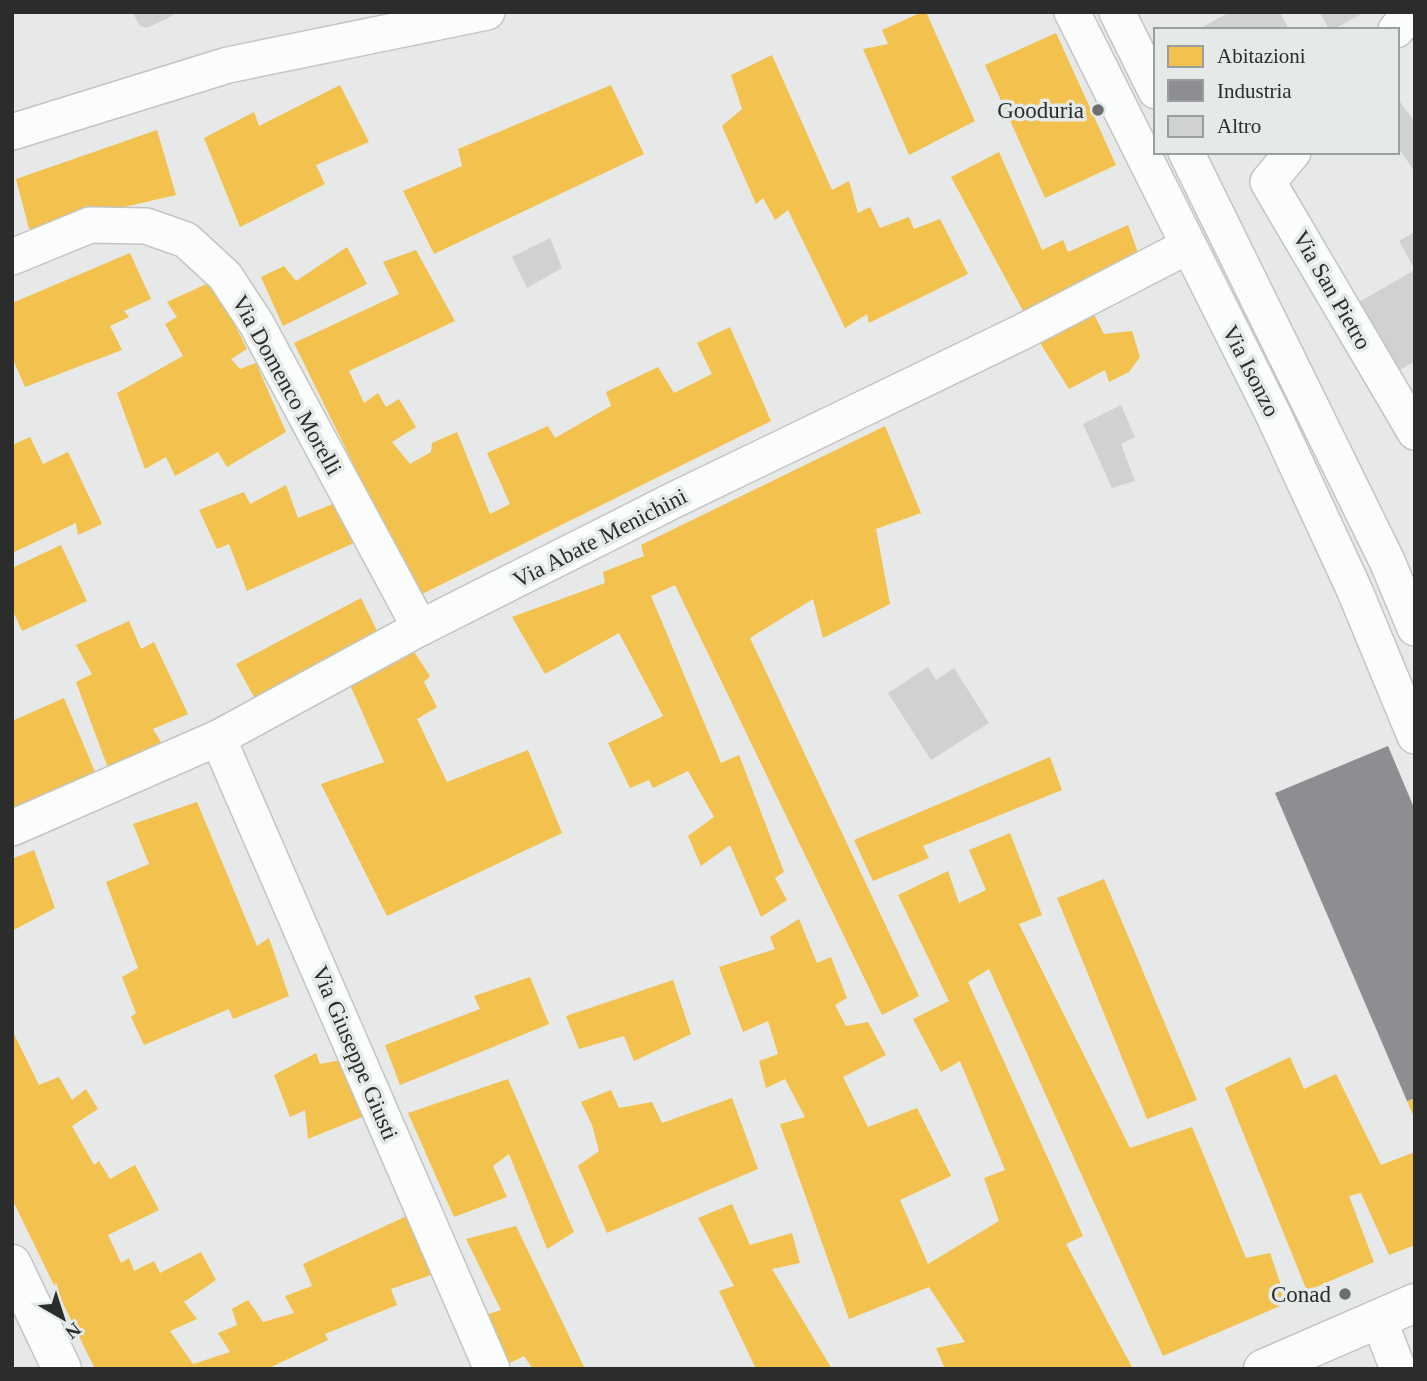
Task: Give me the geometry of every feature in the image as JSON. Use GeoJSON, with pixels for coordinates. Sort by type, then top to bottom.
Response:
{"type":"FeatureCollection","features":[{"type":"Feature","properties":{"kind":"street"},"geometry":{"type":"LineString","coordinates":[[12,132],[228,65],[487,12]]}},
{"type":"Feature","properties":{"kind":"street","name":"Via Isonzo"},"geometry":{"type":"LineString","coordinates":[[1072,12],[1273,414],[1337,551],[1415,736]]}},
{"type":"Feature","properties":{"kind":"street"},"geometry":{"type":"LineString","coordinates":[[1117,12],[1154,87]]}},
{"type":"Feature","properties":{"kind":"street"},"geometry":{"type":"LineString","coordinates":[[1398,28],[1411,12]]}},
{"type":"Feature","properties":{"kind":"street","name":"Via Isonzo"},"geometry":{"type":"LineString","coordinates":[[1187,154],[1387,561],[1415,628]]}},
{"type":"Feature","properties":{"kind":"street","name":"Via San Pietro"},"geometry":{"type":"LineString","coordinates":[[1291,154],[1268,182],[1415,432]]}},
{"type":"Feature","properties":{"kind":"street","name":"Via Domenco Morelli"},"geometry":{"type":"LineString","coordinates":[[12,257],[90,225],[146,226],[186,240],[225,276],[256,323],[420,628]]}},
{"type":"Feature","properties":{"kind":"street","name":"Via Abate Menichini"},"geometry":{"type":"LineString","coordinates":[[12,828],[218,738],[420,628],[689,493],[1024,331],[1188,246]]}},
{"type":"Feature","properties":{"kind":"street","name":"Via Giuseppe Giusti"},"geometry":{"type":"LineString","coordinates":[[218,738],[492,1369]]}},
{"type":"Feature","properties":{"kind":"street"},"geometry":{"type":"LineString","coordinates":[[12,1264],[62,1369]]}},
{"type":"Feature","properties":{"kind":"street"},"geometry":{"type":"LineString","coordinates":[[1263,1369],[1415,1303]]}},
{"type":"Feature","properties":{"kind":"street"},"geometry":{"type":"LineString","coordinates":[[1379,1320],[1398,1369]]}},
{"type":"Feature","properties":{"kind":"building: Abitazioni"},"geometry":{"type":"Polygon","coordinates":[[[926,12],[975,121],[909,155],[863,49],[888,44],[882,30],[926,12]]]}},
{"type":"Feature","properties":{"kind":"building: Abitazioni"},"geometry":{"type":"Polygon","coordinates":[[[1056,33],[1116,165],[1045,198],[985,65],[1056,33]]]}},
{"type":"Feature","properties":{"kind":"building: Abitazioni"},"geometry":{"type":"Polygon","coordinates":[[[772,55],[832,190],[849,181],[858,213],[870,207],[880,228],[909,217],[914,229],[940,219],[968,274],[869,323],[867,314],[845,328],[788,210],[775,220],[763,198],[756,204],[722,126],[742,109],[731,75],[772,55]]]}},
{"type":"Feature","properties":{"kind":"building: Abitazioni"},"geometry":{"type":"Polygon","coordinates":[[[340,85],[369,142],[316,165],[325,184],[240,227],[204,138],[254,112],[259,126],[340,85]]]}},
{"type":"Feature","properties":{"kind":"building: Abitazioni"},"geometry":{"type":"Polygon","coordinates":[[[611,85],[644,154],[434,254],[403,191],[462,166],[458,149],[611,85]]]}},
{"type":"Feature","properties":{"kind":"building: Abitazioni"},"geometry":{"type":"Polygon","coordinates":[[[157,130],[176,195],[29,229],[16,179],[157,130]]]}},
{"type":"Feature","properties":{"kind":"building: Abitazioni"},"geometry":{"type":"Polygon","coordinates":[[[999,152],[1042,250],[1063,240],[1068,252],[1128,225],[1141,261],[1028,320],[951,177],[999,152]]]}},
{"type":"Feature","properties":{"kind":"building: Abitazioni"},"geometry":{"type":"Polygon","coordinates":[[[347,247],[367,284],[283,326],[261,277],[284,266],[296,281],[347,247]]]}},
{"type":"Feature","properties":{"kind":"building: Abitazioni"},"geometry":{"type":"Polygon","coordinates":[[[416,250],[455,321],[349,371],[364,403],[378,393],[386,407],[399,399],[416,427],[392,442],[410,464],[431,452],[432,443],[457,432],[490,514],[510,504],[487,453],[548,426],[555,438],[611,406],[606,392],[658,367],[674,393],[712,374],[697,343],[730,327],[771,421],[418,596],[294,343],[399,294],[383,262],[416,250]]]}},
{"type":"Feature","properties":{"kind":"building: Abitazioni"},"geometry":{"type":"Polygon","coordinates":[[[130,253],[151,299],[124,311],[129,317],[110,326],[122,350],[25,387],[12,357],[12,303],[130,253]]]}},
{"type":"Feature","properties":{"kind":"building: Abitazioni"},"geometry":{"type":"Polygon","coordinates":[[[213,281],[247,349],[231,359],[240,369],[256,363],[286,432],[227,467],[218,452],[175,476],[166,457],[145,469],[117,393],[183,356],[165,324],[177,317],[167,302],[213,281]]]}},
{"type":"Feature","properties":{"kind":"building: Abitazioni"},"geometry":{"type":"Polygon","coordinates":[[[1091,309],[1104,334],[1132,331],[1140,357],[1129,372],[1109,382],[1105,370],[1069,389],[1035,335],[1091,309]]]}},
{"type":"Feature","properties":{"kind":"building: Abitazioni"},"geometry":{"type":"Polygon","coordinates":[[[885,426],[921,513],[876,529],[890,604],[823,638],[813,599],[750,638],[919,996],[882,1015],[675,585],[651,596],[721,763],[739,755],[784,872],[775,878],[787,900],[761,917],[730,845],[701,866],[688,836],[714,817],[688,771],[653,788],[649,780],[630,788],[608,743],[663,716],[619,633],[545,674],[512,617],[605,583],[603,572],[644,556],[641,545],[885,426]]]}},
{"type":"Feature","properties":{"kind":"building: Abitazioni"},"geometry":{"type":"Polygon","coordinates":[[[30,437],[43,464],[68,452],[102,524],[78,535],[76,523],[12,553],[12,445],[30,437]]]}},
{"type":"Feature","properties":{"kind":"building: Abitazioni"},"geometry":{"type":"Polygon","coordinates":[[[286,485],[298,518],[340,501],[356,542],[247,591],[229,544],[217,549],[199,510],[244,492],[250,504],[286,485]]]}},
{"type":"Feature","properties":{"kind":"building: Abitazioni"},"geometry":{"type":"Polygon","coordinates":[[[61,545],[87,601],[22,631],[12,609],[12,568],[61,545]]]}},
{"type":"Feature","properties":{"kind":"building: Abitazioni"},"geometry":{"type":"Polygon","coordinates":[[[361,598],[381,639],[255,699],[236,664],[361,598]]]}},
{"type":"Feature","properties":{"kind":"building: Abitazioni"},"geometry":{"type":"Polygon","coordinates":[[[129,621],[141,649],[154,642],[188,714],[153,729],[161,742],[108,768],[76,682],[92,674],[76,645],[129,621]]]}},
{"type":"Feature","properties":{"kind":"building: Abitazioni"},"geometry":{"type":"Polygon","coordinates":[[[411,647],[430,676],[424,682],[437,707],[417,719],[447,782],[528,750],[562,833],[387,916],[321,784],[384,762],[348,680],[411,647]]]}},
{"type":"Feature","properties":{"kind":"building: Abitazioni"},"geometry":{"type":"Polygon","coordinates":[[[64,698],[95,772],[12,809],[12,721],[64,698]]]}},
{"type":"Feature","properties":{"kind":"building: Abitazioni"},"geometry":{"type":"Polygon","coordinates":[[[1050,757],[1062,790],[923,846],[929,858],[873,881],[854,840],[1050,757]]]}},
{"type":"Feature","properties":{"kind":"building: Abitazioni"},"geometry":{"type":"Polygon","coordinates":[[[197,802],[257,946],[269,938],[289,996],[233,1019],[229,1009],[144,1045],[131,1017],[136,1013],[122,977],[138,968],[106,882],[149,864],[133,824],[197,802]]]}},
{"type":"Feature","properties":{"kind":"building: Abitazioni"},"geometry":{"type":"Polygon","coordinates":[[[1010,833],[1042,915],[1019,924],[1130,1148],[1192,1127],[1246,1258],[1270,1253],[1287,1303],[1163,1356],[989,969],[968,982],[1083,1236],[1066,1244],[1133,1369],[945,1369],[936,1348],[965,1342],[929,1287],[849,1319],[780,1124],[805,1117],[785,1079],[766,1088],[759,1061],[778,1054],[768,1021],[743,1032],[719,967],[775,949],[770,937],[799,919],[817,963],[831,957],[847,998],[835,1005],[846,1026],[868,1022],[886,1055],[843,1077],[868,1127],[917,1108],[951,1176],[900,1200],[928,1264],[999,1221],[984,1178],[1005,1170],[960,1061],[941,1072],[913,1019],[949,1001],[898,895],[948,871],[959,903],[986,890],[969,850],[1010,833]]]}},
{"type":"Feature","properties":{"kind":"building: Abitazioni"},"geometry":{"type":"Polygon","coordinates":[[[34,850],[55,908],[12,931],[12,859],[34,850]]]}},
{"type":"Feature","properties":{"kind":"building: Abitazioni"},"geometry":{"type":"Polygon","coordinates":[[[1104,879],[1197,1100],[1147,1119],[1057,898],[1104,879]]]}},
{"type":"Feature","properties":{"kind":"building: Abitazioni"},"geometry":{"type":"Polygon","coordinates":[[[530,977],[549,1024],[400,1085],[385,1045],[480,1009],[474,996],[530,977]]]}},
{"type":"Feature","properties":{"kind":"building: Abitazioni"},"geometry":{"type":"Polygon","coordinates":[[[673,980],[691,1034],[634,1061],[624,1036],[579,1049],[566,1016],[673,980]]]}},
{"type":"Feature","properties":{"kind":"building: Abitazioni"},"geometry":{"type":"Polygon","coordinates":[[[12,1030],[39,1085],[59,1077],[72,1100],[86,1089],[98,1109],[72,1126],[94,1165],[99,1161],[110,1179],[135,1165],[159,1210],[108,1235],[121,1263],[129,1258],[134,1271],[154,1261],[160,1273],[201,1252],[216,1280],[184,1302],[197,1319],[170,1331],[193,1364],[230,1352],[218,1333],[237,1325],[232,1309],[248,1300],[263,1322],[294,1313],[285,1296],[312,1286],[303,1264],[411,1214],[434,1274],[391,1289],[397,1305],[325,1334],[328,1340],[267,1369],[95,1369],[12,1199],[12,1030]]]}},
{"type":"Feature","properties":{"kind":"building: Abitazioni"},"geometry":{"type":"Polygon","coordinates":[[[316,1053],[320,1064],[351,1058],[372,1113],[308,1139],[305,1110],[290,1117],[274,1075],[316,1053]]]}},
{"type":"Feature","properties":{"kind":"building: Abitazioni"},"geometry":{"type":"Polygon","coordinates":[[[1290,1057],[1304,1089],[1336,1074],[1381,1165],[1415,1152],[1415,1245],[1389,1255],[1361,1193],[1349,1196],[1374,1262],[1307,1291],[1225,1088],[1290,1057]]]}},
{"type":"Feature","properties":{"kind":"building: Abitazioni"},"geometry":{"type":"Polygon","coordinates":[[[508,1079],[574,1232],[547,1249],[509,1154],[493,1166],[507,1197],[454,1217],[408,1113],[508,1079]]]}},
{"type":"Feature","properties":{"kind":"building: Abitazioni"},"geometry":{"type":"Polygon","coordinates":[[[611,1090],[619,1108],[652,1102],[662,1123],[732,1098],[758,1169],[607,1233],[578,1166],[599,1151],[592,1125],[581,1102],[611,1090]]]}},
{"type":"Feature","properties":{"kind":"building: Abitazioni"},"geometry":{"type":"Polygon","coordinates":[[[1415,1098],[1415,1120],[1407,1101],[1415,1098]]]}},
{"type":"Feature","properties":{"kind":"building: Abitazioni"},"geometry":{"type":"Polygon","coordinates":[[[732,1204],[750,1245],[792,1233],[800,1263],[772,1269],[832,1369],[756,1369],[719,1291],[734,1286],[698,1218],[732,1204]]]}},
{"type":"Feature","properties":{"kind":"building: Abitazioni"},"geometry":{"type":"Polygon","coordinates":[[[516,1226],[585,1369],[533,1369],[524,1356],[504,1366],[485,1315],[501,1310],[466,1239],[516,1226]]]}},
{"type":"Feature","properties":{"kind":"building: Industria"},"geometry":{"type":"Polygon","coordinates":[[[1388,746],[1415,810],[1415,1098],[1407,1101],[1275,793],[1388,746]]]}},
{"type":"Feature","properties":{"kind":"building: Altro"},"geometry":{"type":"Polygon","coordinates":[[[132,12],[175,12],[147,28],[140,26],[132,12]]]}},
{"type":"Feature","properties":{"kind":"building: Altro"},"geometry":{"type":"Polygon","coordinates":[[[1230,12],[1280,12],[1288,28],[1201,28],[1230,12]]]}},
{"type":"Feature","properties":{"kind":"building: Altro"},"geometry":{"type":"Polygon","coordinates":[[[1320,12],[1365,12],[1336,28],[1328,28],[1320,12]]]}},
{"type":"Feature","properties":{"kind":"building: Altro"},"geometry":{"type":"Polygon","coordinates":[[[1399,101],[1415,122],[1415,172],[1399,149],[1399,101]]]}},
{"type":"Feature","properties":{"kind":"building: Altro"},"geometry":{"type":"Polygon","coordinates":[[[1415,232],[1415,270],[1399,241],[1415,232]]]}},
{"type":"Feature","properties":{"kind":"building: Altro"},"geometry":{"type":"Polygon","coordinates":[[[550,238],[562,268],[527,288],[512,257],[550,238]]]}},
{"type":"Feature","properties":{"kind":"building: Altro"},"geometry":{"type":"Polygon","coordinates":[[[1415,270],[1415,361],[1398,371],[1359,302],[1415,270]]]}},
{"type":"Feature","properties":{"kind":"building: Altro"},"geometry":{"type":"Polygon","coordinates":[[[1121,405],[1135,437],[1121,444],[1135,481],[1112,488],[1083,424],[1121,405]]]}},
{"type":"Feature","properties":{"kind":"building: Altro"},"geometry":{"type":"Polygon","coordinates":[[[928,667],[936,680],[954,668],[989,723],[931,760],[888,693],[928,667]]]}},
{"type":"Feature","properties":{"kind":"place","name":"Gooduria"},"geometry":{"type":"Point","coordinates":[1098,110]}},
{"type":"Feature","properties":{"kind":"place","name":"Conad"},"geometry":{"type":"Point","coordinates":[1345,1294]}}]}
